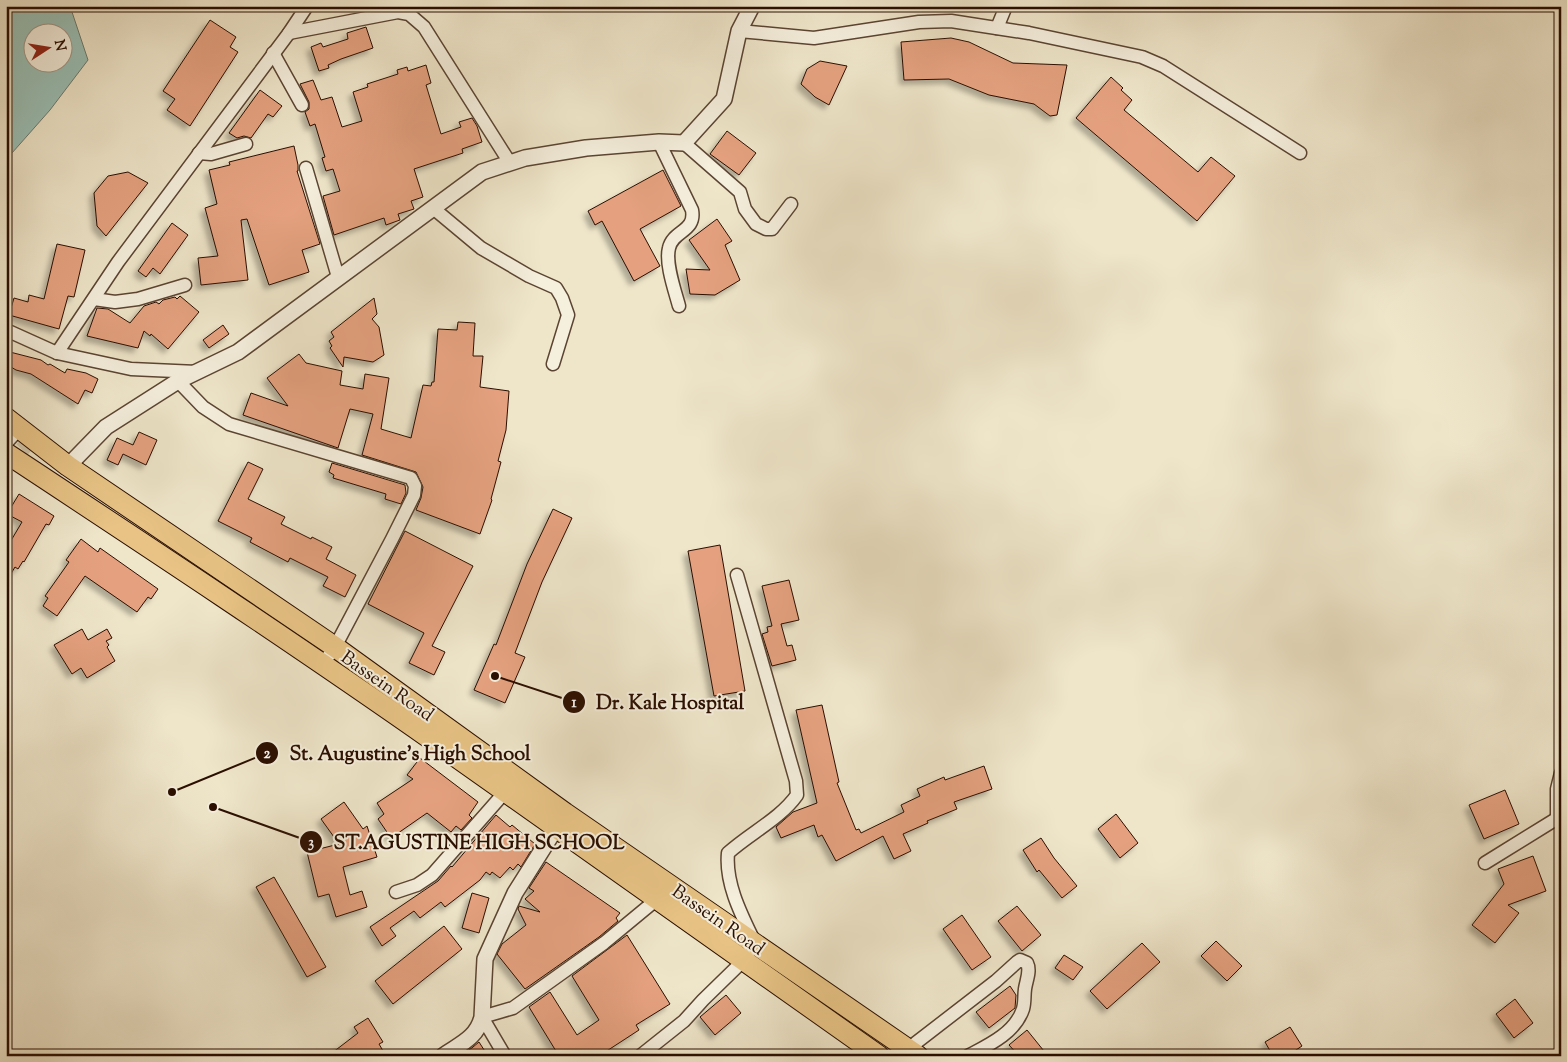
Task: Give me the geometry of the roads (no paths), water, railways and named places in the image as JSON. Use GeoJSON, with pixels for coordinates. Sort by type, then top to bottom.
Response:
{"type":"FeatureCollection","features":[{"type":"Feature","properties":{"kind":"main road","name":"Bassein Road"},"geometry":{"type":"LineString","coordinates":[[11,429],[335,647],[561,821],[656,900],[879,1056]]}},
{"type":"Feature","properties":{"kind":"main road","name":"Bassein Road"},"geometry":{"type":"LineString","coordinates":[[6,453],[322,665],[505,792],[561,821],[755,943],[909,1053]]}},
{"type":"Feature","properties":{"kind":"street"},"geometry":{"type":"LineString","coordinates":[[58,353],[118,262],[289,33],[307,6]]}},
{"type":"Feature","properties":{"kind":"street"},"geometry":{"type":"LineString","coordinates":[[684,143],[724,99],[739,31],[752,6]]}},
{"type":"Feature","properties":{"kind":"street"},"geometry":{"type":"LineString","coordinates":[[997,28],[1006,6]]}},
{"type":"Feature","properties":{"kind":"street"},"geometry":{"type":"LineString","coordinates":[[289,33],[400,9],[409,14],[424,27],[510,163]]}},
{"type":"Feature","properties":{"kind":"street"},"geometry":{"type":"LineString","coordinates":[[739,31],[814,38],[919,22],[951,21],[1030,33],[1142,57],[1163,66],[1300,152]]}},
{"type":"Feature","properties":{"kind":"street"},"geometry":{"type":"LineString","coordinates":[[273,53],[302,105]]}},
{"type":"Feature","properties":{"kind":"street"},"geometry":{"type":"LineString","coordinates":[[660,142],[692,210],[693,216],[689,226],[675,238],[669,247],[669,263],[679,306]]}},
{"type":"Feature","properties":{"kind":"street"},"geometry":{"type":"LineString","coordinates":[[68,466],[106,427],[178,381],[238,352],[482,172],[525,158],[586,148],[660,142],[684,143],[740,192],[745,209],[756,224],[766,230],[772,229],[791,204]]}},
{"type":"Feature","properties":{"kind":"street"},"geometry":{"type":"LineString","coordinates":[[199,153],[211,154],[246,144]]}},
{"type":"Feature","properties":{"kind":"street"},"geometry":{"type":"LineString","coordinates":[[306,168],[338,277]]}},
{"type":"Feature","properties":{"kind":"street"},"geometry":{"type":"LineString","coordinates":[[433,208],[481,248],[528,276],[556,288],[562,298],[568,316],[553,364]]}},
{"type":"Feature","properties":{"kind":"street"},"geometry":{"type":"LineString","coordinates":[[94,299],[115,302],[138,299],[186,285]]}},
{"type":"Feature","properties":{"kind":"street"},"geometry":{"type":"LineString","coordinates":[[6,330],[58,353],[131,369],[198,372]]}},
{"type":"Feature","properties":{"kind":"street"},"geometry":{"type":"LineString","coordinates":[[178,381],[203,407],[229,424],[411,478],[415,486],[414,495],[335,647],[322,665]]}},
{"type":"Feature","properties":{"kind":"street"},"geometry":{"type":"LineString","coordinates":[[640,1056],[684,1021],[743,962],[755,943],[736,902],[727,866],[728,853],[789,806],[797,795],[796,781],[737,575]]}},
{"type":"Feature","properties":{"kind":"street"},"geometry":{"type":"LineString","coordinates":[[1485,864],[1559,816],[1557,789],[1561,773]]}},
{"type":"Feature","properties":{"kind":"street"},"geometry":{"type":"LineString","coordinates":[[396,892],[417,885],[432,875],[505,792]]}},
{"type":"Feature","properties":{"kind":"street"},"geometry":{"type":"LineString","coordinates":[[443,1056],[474,1035],[482,1017],[485,959],[515,894],[561,821]]}},
{"type":"Feature","properties":{"kind":"street"},"geometry":{"type":"LineString","coordinates":[[482,1017],[514,1008],[604,943],[656,900]]}},
{"type":"Feature","properties":{"kind":"street"},"geometry":{"type":"LineString","coordinates":[[909,1053],[996,981],[1016,962],[1020,960],[1027,963],[1028,973],[1024,1003],[1016,1022],[998,1040],[968,1056]]}},
{"type":"Feature","properties":{"kind":"street"},"geometry":{"type":"LineString","coordinates":[[482,1017],[505,1056]]}},
{"type":"Feature","properties":{"kind":"water"},"geometry":{"type":"Polygon","coordinates":[[[6,6],[70,6],[88,60],[50,110],[12,153],[6,153],[6,6]]]}},
{"type":"Feature","properties":{"kind":"tunnel"},"geometry":{"type":"LineString","coordinates":[[6,466],[33,438]]}},
{"type":"Feature","properties":{"kind":"place","name":"Dr. Kale Hospital"},"geometry":{"type":"Point","coordinates":[495,676]}},
{"type":"Feature","properties":{"kind":"place","name":"St. Augustine's High School"},"geometry":{"type":"Point","coordinates":[172,792]}},
{"type":"Feature","properties":{"kind":"place","name":"ST.AGUSTINE HIGH SCHOOL"},"geometry":{"type":"Point","coordinates":[213,807]}}]}
